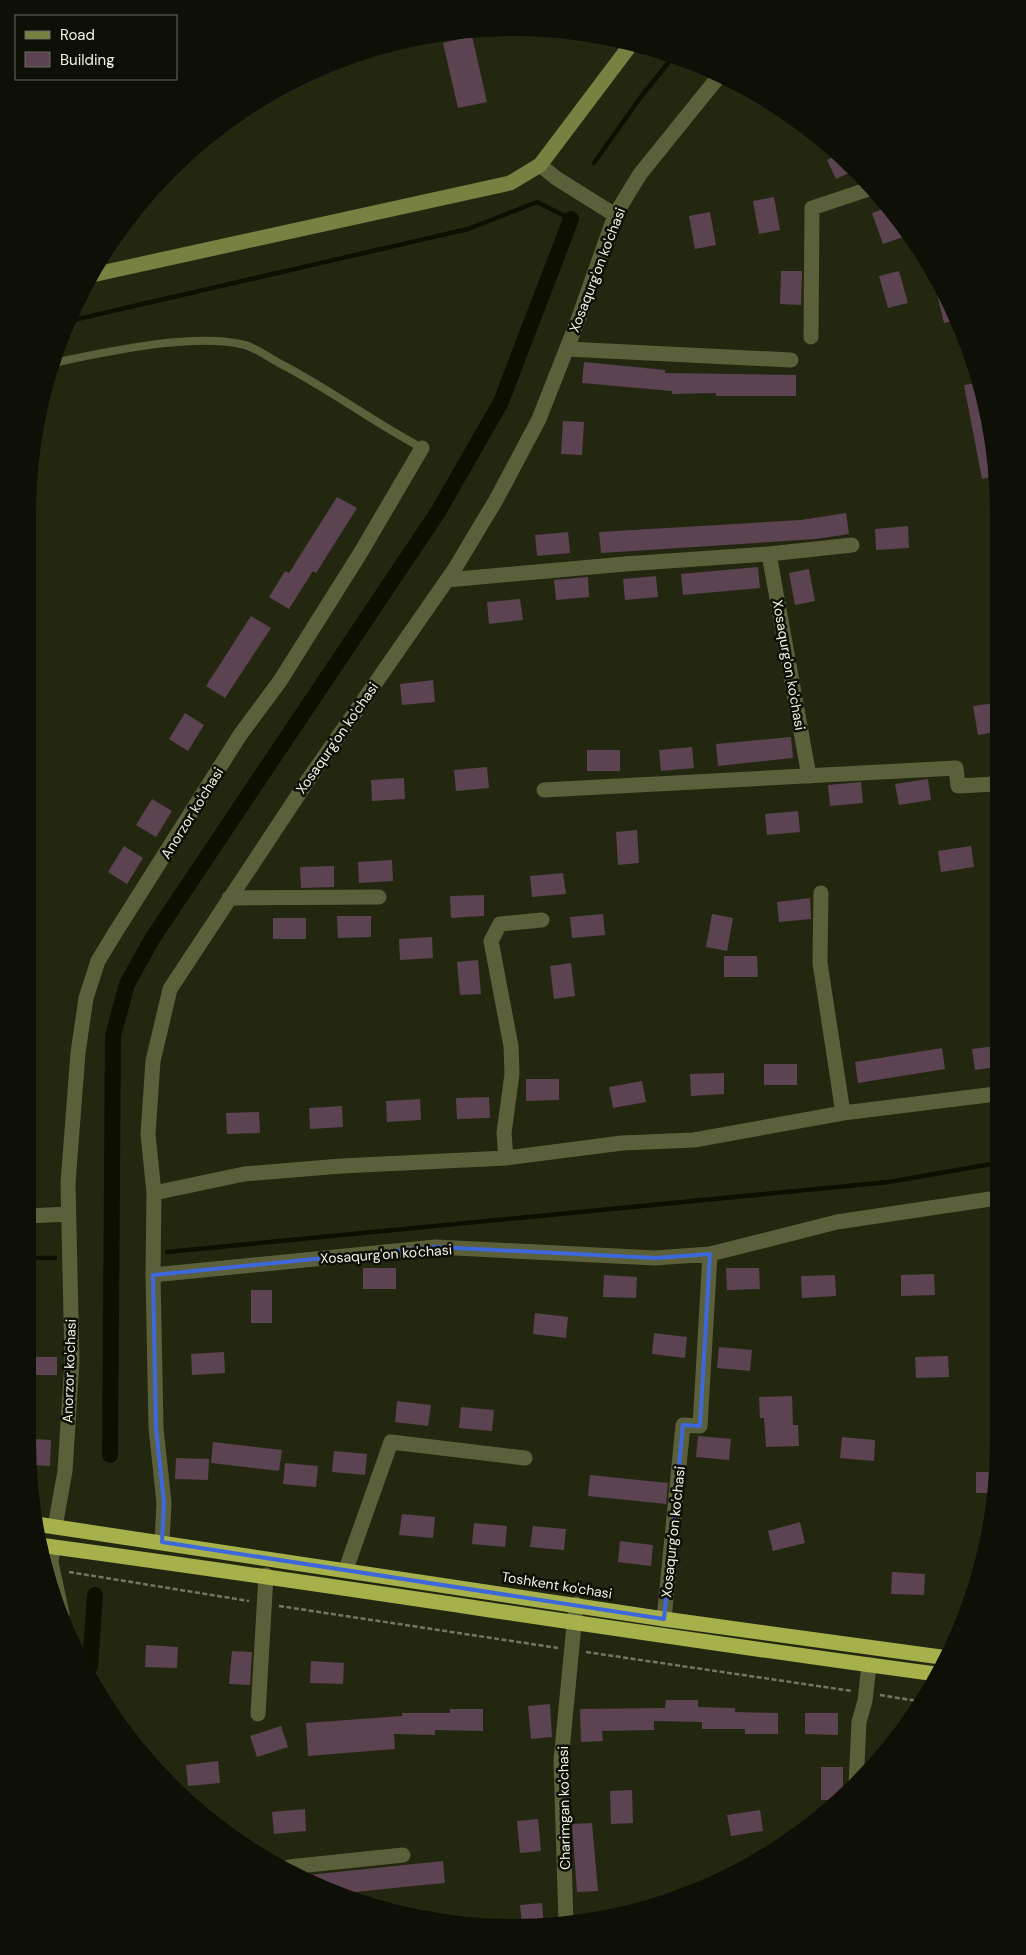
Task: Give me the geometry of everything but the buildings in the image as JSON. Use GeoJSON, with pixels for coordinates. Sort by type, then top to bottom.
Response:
{"type":"FeatureCollection","features":[{"type":"Feature","properties":{"kind":"highway","name":"Toshkent ko'chasi"},"geometry":{"type":"LineString","coordinates":[[43,1525],[346,1569],[664,1619],[939,1657]]}},
{"type":"Feature","properties":{"kind":"highway"},"geometry":{"type":"LineString","coordinates":[[48,1546],[266,1575],[573,1623],[930,1673]]}},
{"type":"Feature","properties":{"kind":"street"},"geometry":{"type":"LineString","coordinates":[[101,273],[510,183],[540,165],[627,50]]}},
{"type":"Feature","properties":{"kind":"street","name":"Xosaqurg'on ko'chasi"},"geometry":{"type":"LineString","coordinates":[[162,1542],[164,1503],[156,1428],[152,1275],[154,1193],[148,1134],[152,1061],[170,989],[229,898],[447,580],[496,500],[539,419],[615,215],[640,174],[715,81]]}},
{"type":"Feature","properties":{"kind":"street"},"geometry":{"type":"LineString","coordinates":[[540,165],[556,178],[615,215]]}},
{"type":"Feature","properties":{"kind":"street"},"geometry":{"type":"LineString","coordinates":[[811,337],[812,208],[864,191]]}},
{"type":"Feature","properties":{"kind":"street","name":"Xosaqurg'on ko'chasi"},"geometry":{"type":"LineString","coordinates":[[567,348],[791,360]]}},
{"type":"Feature","properties":{"kind":"street","name":"Anorzor ko'chasi"},"geometry":{"type":"LineString","coordinates":[[55,1527],[65,1471],[72,1361],[68,1214],[78,1053],[86,998],[98,962],[240,734],[285,673],[361,552],[422,448]]}},
{"type":"Feature","properties":{"kind":"street"},"geometry":{"type":"LineString","coordinates":[[447,580],[625,564],[769,554],[852,545]]}},
{"type":"Feature","properties":{"kind":"street","name":"Xosaqurg'on ko'chasi"},"geometry":{"type":"LineString","coordinates":[[769,554],[809,776]]}},
{"type":"Feature","properties":{"kind":"street"},"geometry":{"type":"LineString","coordinates":[[544,790],[956,768],[958,786],[990,784]]}},
{"type":"Feature","properties":{"kind":"street"},"geometry":{"type":"LineString","coordinates":[[822,893],[820,964],[843,1113]]}},
{"type":"Feature","properties":{"kind":"street"},"geometry":{"type":"LineString","coordinates":[[229,898],[379,897]]}},
{"type":"Feature","properties":{"kind":"street"},"geometry":{"type":"LineString","coordinates":[[506,1158],[504,1133],[512,1074],[511,1046],[491,941],[500,924],[542,920]]}},
{"type":"Feature","properties":{"kind":"street"},"geometry":{"type":"LineString","coordinates":[[154,1193],[244,1174],[341,1166],[506,1158],[622,1143],[694,1140],[843,1113],[990,1095]]}},
{"type":"Feature","properties":{"kind":"street","name":"Xosaqurg'on ko'chasi"},"geometry":{"type":"LineString","coordinates":[[152,1275],[436,1247],[655,1258],[710,1254],[837,1222],[990,1199]]}},
{"type":"Feature","properties":{"kind":"street"},"geometry":{"type":"LineString","coordinates":[[36,1216],[68,1214]]}},
{"type":"Feature","properties":{"kind":"street","name":"Xosaqurg'on ko'chasi"},"geometry":{"type":"LineString","coordinates":[[664,1619],[683,1425],[700,1426],[710,1254]]}},
{"type":"Feature","properties":{"kind":"street"},"geometry":{"type":"LineString","coordinates":[[346,1569],[391,1442],[525,1458]]}},
{"type":"Feature","properties":{"kind":"street"},"geometry":{"type":"LineString","coordinates":[[258,1714],[266,1575]]}},
{"type":"Feature","properties":{"kind":"street","name":"Charimgan ko'chasi"},"geometry":{"type":"LineString","coordinates":[[566,1916],[561,1761],[576,1604]]}},
{"type":"Feature","properties":{"kind":"street"},"geometry":{"type":"LineString","coordinates":[[857,1772],[859,1722],[866,1693],[869,1666]]}},
{"type":"Feature","properties":{"kind":"street"},"geometry":{"type":"LineString","coordinates":[[296,1866],[403,1855]]}},
{"type":"Feature","properties":{"kind":"lane"},"geometry":{"type":"LineString","coordinates":[[61,362],[194,340],[246,345],[299,373],[383,428],[422,448]]}},
{"type":"Feature","properties":{"kind":"path"},"geometry":{"type":"LineString","coordinates":[[54,1570],[265,1604],[913,1700]]}},
{"type":"Feature","properties":{"kind":"highlighted area"},"geometry":{"type":"Polygon","coordinates":[[[436,1247],[655,1258],[710,1254],[700,1426],[683,1425],[664,1619],[162,1542],[164,1503],[156,1428],[153,1275],[436,1247]]]}},
{"type":"Feature","properties":{"kind":"waterway"},"geometry":{"type":"LineString","coordinates":[[594,163],[640,98],[668,63]]}},
{"type":"Feature","properties":{"kind":"waterway"},"geometry":{"type":"LineString","coordinates":[[78,319],[468,229],[537,202],[571,219]]}},
{"type":"Feature","properties":{"kind":"waterway"},"geometry":{"type":"LineString","coordinates":[[110,1455],[113,1036],[127,984],[152,939],[438,512],[501,402],[571,219]]}},
{"type":"Feature","properties":{"kind":"waterway"},"geometry":{"type":"LineString","coordinates":[[167,1252],[889,1182],[990,1164]]}},
{"type":"Feature","properties":{"kind":"waterway"},"geometry":{"type":"LineString","coordinates":[[36,1258],[55,1258]]}},
{"type":"Feature","properties":{"kind":"waterway"},"geometry":{"type":"LineString","coordinates":[[90,1662],[95,1595]]}}]}
